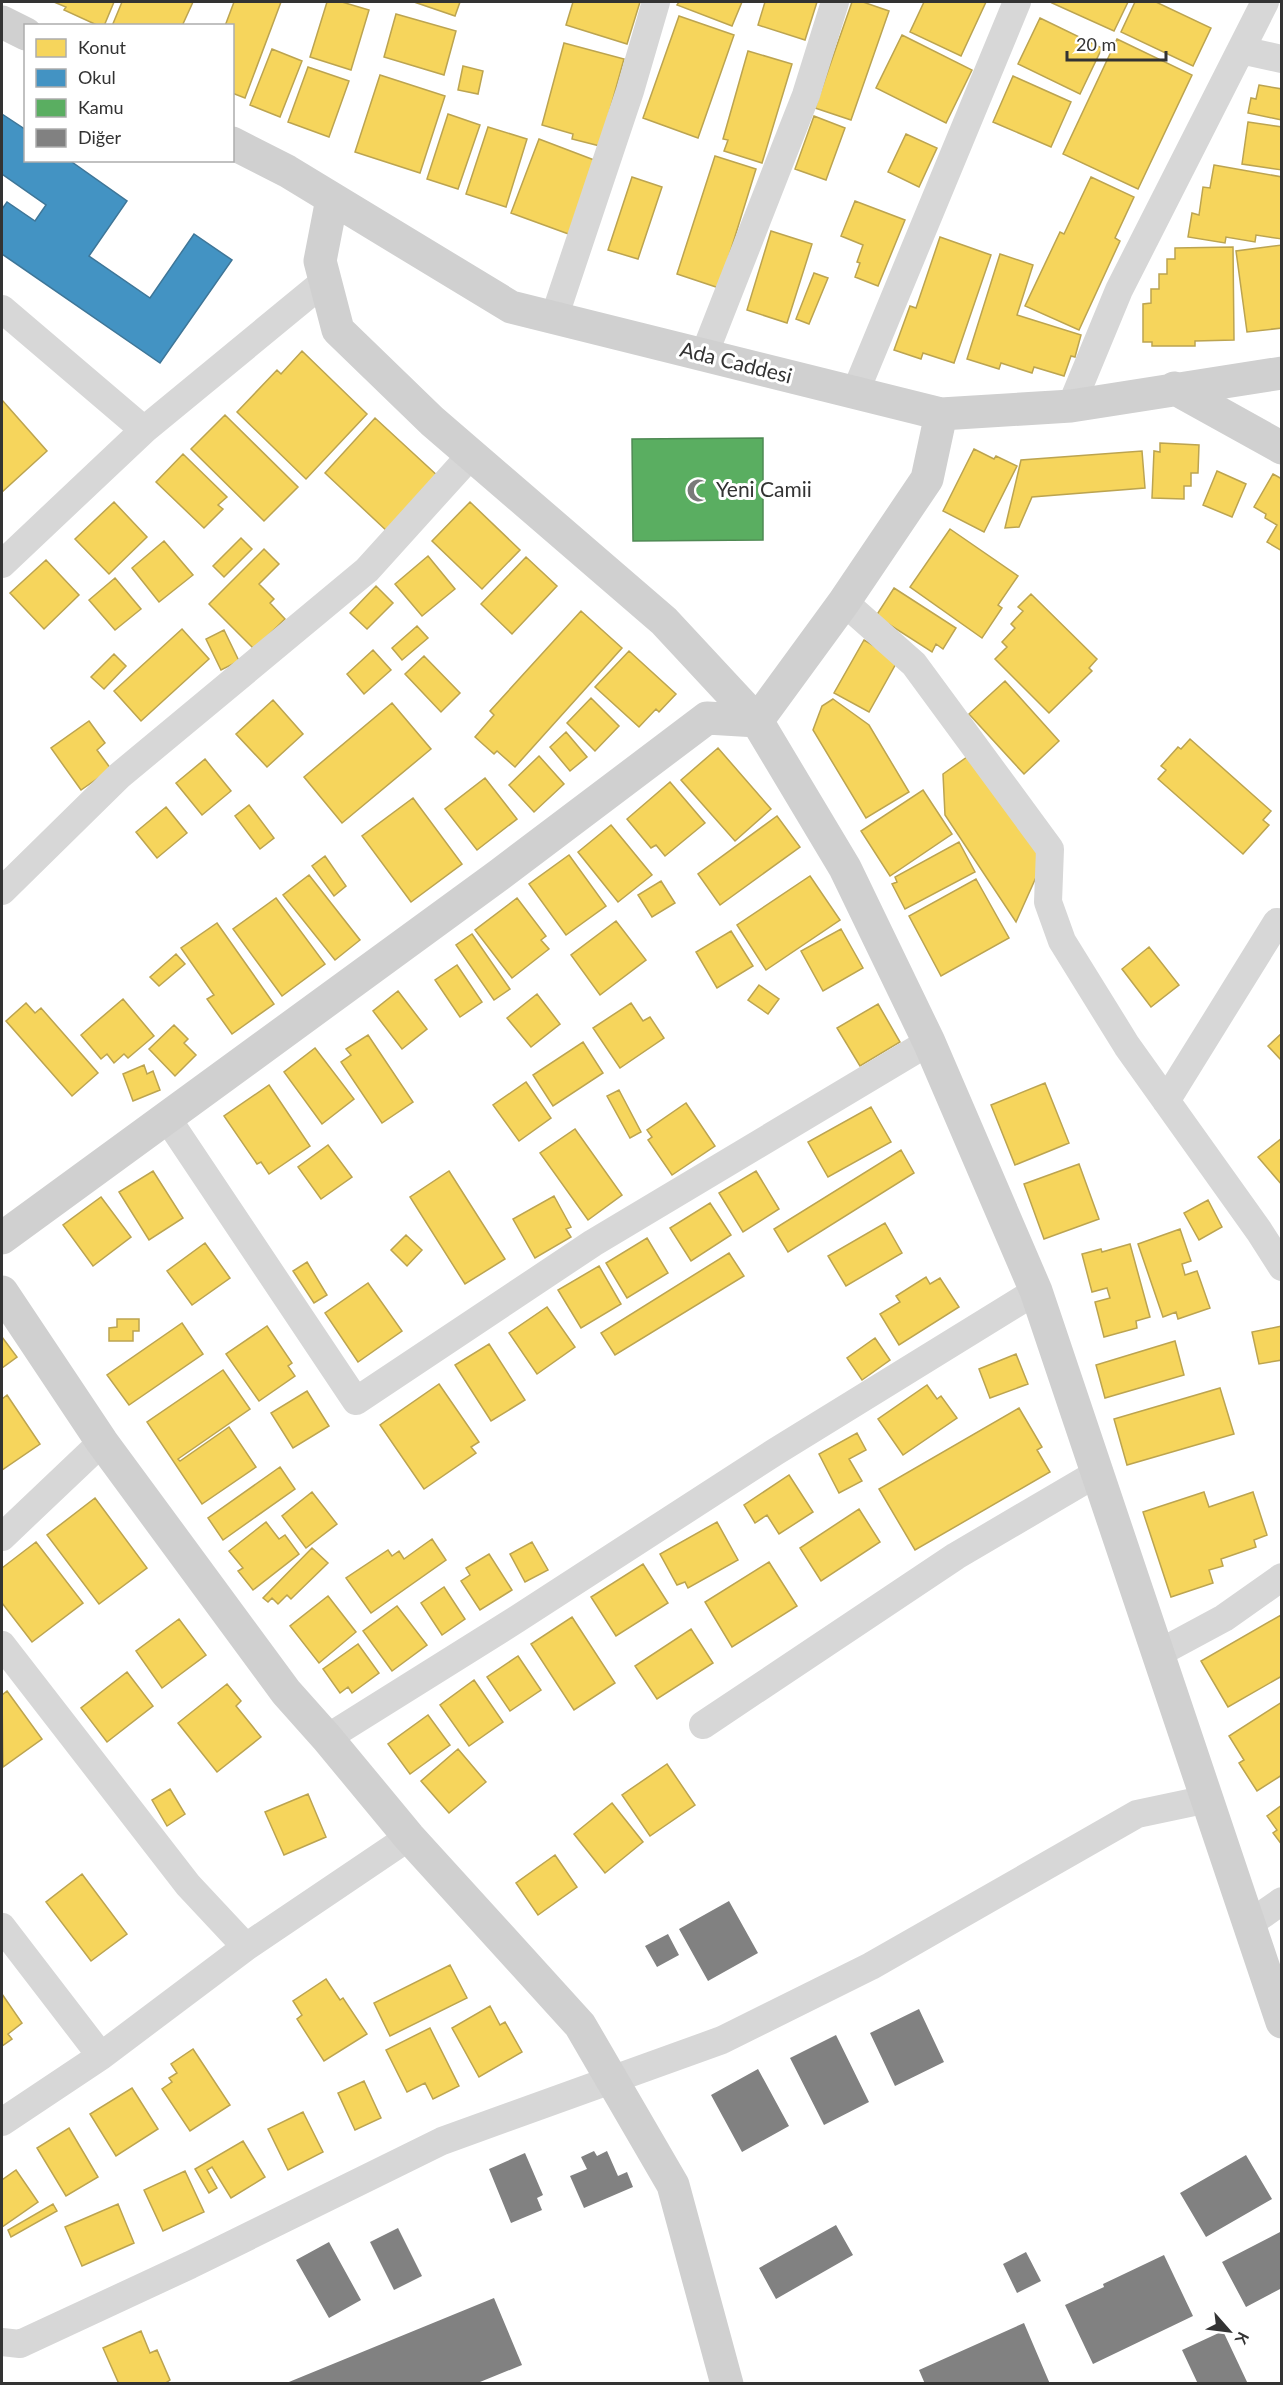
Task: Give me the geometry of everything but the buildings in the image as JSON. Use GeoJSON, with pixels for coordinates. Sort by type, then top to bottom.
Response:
{"type":"FeatureCollection","features":[{"type":"Feature","properties":{"kind":"street"},"geometry":{"type":"LineString","coordinates":[[554,318],[630,91],[656,2]]}},
{"type":"Feature","properties":{"kind":"street"},"geometry":{"type":"LineString","coordinates":[[704,355],[806,95],[835,2]]}},
{"type":"Feature","properties":{"kind":"street"},"geometry":{"type":"LineString","coordinates":[[855,393],[1017,2]]}},
{"type":"Feature","properties":{"kind":"street"},"geometry":{"type":"LineString","coordinates":[[1071,406],[1119,290],[1241,50],[1256,4]]}},
{"type":"Feature","properties":{"kind":"street"},"geometry":{"type":"LineString","coordinates":[[2,22],[24,33]]}},
{"type":"Feature","properties":{"kind":"street"},"geometry":{"type":"LineString","coordinates":[[1241,50],[1281,59]]}},
{"type":"Feature","properties":{"kind":"street","name":"Ada Caddesi"},"geometry":{"type":"LineString","coordinates":[[234,144],[287,171],[511,307],[941,414],[1071,406],[1281,373]]}},
{"type":"Feature","properties":{"kind":"street"},"geometry":{"type":"LineString","coordinates":[[332,199],[320,261],[338,330],[432,421],[664,621],[757,721],[845,868],[929,1042],[1036,1291],[1099,1473],[1281,2022]]}},
{"type":"Feature","properties":{"kind":"street"},"geometry":{"type":"LineString","coordinates":[[2,564],[144,430],[325,281]]}},
{"type":"Feature","properties":{"kind":"street"},"geometry":{"type":"LineString","coordinates":[[2,309],[144,430]]}},
{"type":"Feature","properties":{"kind":"street"},"geometry":{"type":"LineString","coordinates":[[1174,388],[1281,448]]}},
{"type":"Feature","properties":{"kind":"street"},"geometry":{"type":"LineString","coordinates":[[757,721],[844,602],[927,479],[941,414]]}},
{"type":"Feature","properties":{"kind":"street"},"geometry":{"type":"LineString","coordinates":[[2,891],[119,776],[367,570],[471,455]]}},
{"type":"Feature","properties":{"kind":"street"},"geometry":{"type":"LineString","coordinates":[[844,602],[914,664],[1050,849],[1048,902],[1062,941],[1126,1046],[1259,1231],[1281,1267]]}},
{"type":"Feature","properties":{"kind":"street"},"geometry":{"type":"LineString","coordinates":[[2,1238],[499,875],[707,718],[757,721]]}},
{"type":"Feature","properties":{"kind":"street"},"geometry":{"type":"LineString","coordinates":[[1166,1101],[1277,922]]}},
{"type":"Feature","properties":{"kind":"street"},"geometry":{"type":"LineString","coordinates":[[167,1118],[356,1401],[593,1243],[929,1042]]}},
{"type":"Feature","properties":{"kind":"street"},"geometry":{"type":"LineString","coordinates":[[327,1738],[517,1619],[775,1452],[1036,1291]]}},
{"type":"Feature","properties":{"kind":"street"},"geometry":{"type":"LineString","coordinates":[[2,1292],[102,1442],[286,1692],[409,1837],[580,2025],[673,2185],[727,2384]]}},
{"type":"Feature","properties":{"kind":"street"},"geometry":{"type":"LineString","coordinates":[[2,1537],[102,1442]]}},
{"type":"Feature","properties":{"kind":"street"},"geometry":{"type":"LineString","coordinates":[[703,1725],[956,1556],[1099,1473]]}},
{"type":"Feature","properties":{"kind":"street"},"geometry":{"type":"LineString","coordinates":[[1159,1653],[1224,1618],[1281,1577]]}},
{"type":"Feature","properties":{"kind":"street"},"geometry":{"type":"LineString","coordinates":[[2,1645],[188,1885],[246,1947]]}},
{"type":"Feature","properties":{"kind":"street"},"geometry":{"type":"LineString","coordinates":[[2,2342],[20,2344],[190,2265],[442,2141],[722,2040],[871,1966],[1137,1814],[1208,1799]]}},
{"type":"Feature","properties":{"kind":"street"},"geometry":{"type":"LineString","coordinates":[[2,2122],[101,2056],[246,1947],[409,1837]]}},
{"type":"Feature","properties":{"kind":"street"},"geometry":{"type":"LineString","coordinates":[[1249,1924],[1281,1901]]}},
{"type":"Feature","properties":{"kind":"street"},"geometry":{"type":"LineString","coordinates":[[2,1927],[101,2056]]}},
{"type":"Feature","properties":{"kind":"place","name":"Yeni Camii"},"geometry":{"type":"Point","coordinates":[698,490]}}]}
